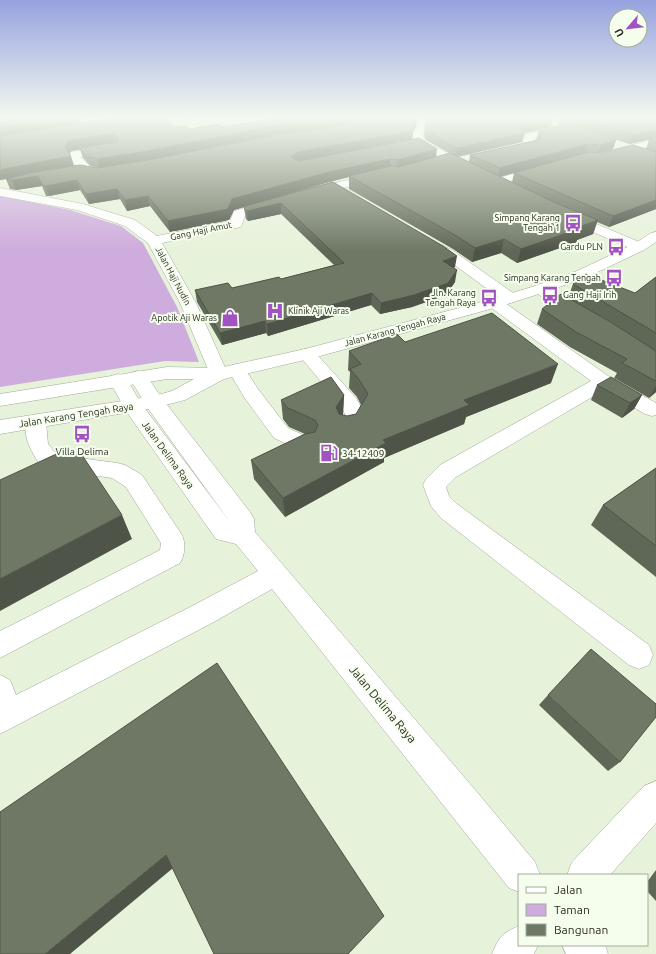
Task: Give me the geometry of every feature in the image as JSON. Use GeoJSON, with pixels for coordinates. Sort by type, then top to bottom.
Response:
{"type":"FeatureCollection","features":[{"type":"Feature","properties":{"kind":"street"},"geometry":{"type":"LineString","coordinates":[[76,162],[79,170],[90,172],[122,169]]}},
{"type":"Feature","properties":{"kind":"street"},"geometry":{"type":"LineString","coordinates":[[434,164],[448,162]]}},
{"type":"Feature","properties":{"kind":"street"},"geometry":{"type":"LineString","coordinates":[[452,162],[510,189]]}},
{"type":"Feature","properties":{"kind":"street"},"geometry":{"type":"LineString","coordinates":[[496,183],[551,166]]}},
{"type":"Feature","properties":{"kind":"street"},"geometry":{"type":"LineString","coordinates":[[298,196],[333,186],[390,173]]}},
{"type":"Feature","properties":{"kind":"street"},"geometry":{"type":"LineString","coordinates":[[0,186],[15,182]]}},
{"type":"Feature","properties":{"kind":"street"},"geometry":{"type":"LineString","coordinates":[[333,186],[352,197]]}},
{"type":"Feature","properties":{"kind":"street","name":"Jalan Haji Nudin"},"geometry":{"type":"LineString","coordinates":[[0,192],[86,209],[130,223],[154,240],[228,372],[251,393],[281,433],[307,446]]}},
{"type":"Feature","properties":{"kind":"street","name":"Gang Haji Amut"},"geometry":{"type":"LineString","coordinates":[[154,240],[236,224],[239,214],[284,200]]}},
{"type":"Feature","properties":{"kind":"street"},"geometry":{"type":"LineString","coordinates":[[558,212],[639,247]]}},
{"type":"Feature","properties":{"kind":"street","name":"Jalan Karang Tengah Raya"},"geometry":{"type":"LineString","coordinates":[[0,400],[128,378],[167,373],[228,372],[307,354],[540,289],[582,274],[639,247],[656,236]]}},
{"type":"Feature","properties":{"kind":"street"},"geometry":{"type":"LineString","coordinates":[[422,238],[447,253],[502,300],[604,382],[652,409]]}},
{"type":"Feature","properties":{"kind":"street"},"geometry":{"type":"LineString","coordinates":[[540,289],[588,320]]}},
{"type":"Feature","properties":{"kind":"street"},"geometry":{"type":"LineString","coordinates":[[307,354],[349,403],[355,414],[347,427]]}},
{"type":"Feature","properties":{"kind":"street","name":"Jalan Karang Tengah Raya"},"geometry":{"type":"LineString","coordinates":[[0,427],[154,402],[178,396],[228,372]]}},
{"type":"Feature","properties":{"kind":"street","name":"Jalan Delima Raya"},"geometry":{"type":"LineString","coordinates":[[128,378],[154,402],[242,518],[257,552],[521,874]]}},
{"type":"Feature","properties":{"kind":"street","name":"Jalan Delima Raya"},"geometry":{"type":"LineString","coordinates":[[128,378],[133,406],[224,532],[257,552]]}},
{"type":"Feature","properties":{"kind":"street"},"geometry":{"type":"LineString","coordinates":[[604,382],[448,471],[434,486],[439,500],[449,511],[639,655]]}},
{"type":"Feature","properties":{"kind":"street"},"geometry":{"type":"LineString","coordinates":[[0,645],[171,556],[173,542],[134,481],[117,471],[50,462],[38,445],[36,422]]}},
{"type":"Feature","properties":{"kind":"street"},"geometry":{"type":"LineString","coordinates":[[2,708],[203,614],[257,552]]}},
{"type":"Feature","properties":{"kind":"street"},"geometry":{"type":"LineString","coordinates":[[586,874],[656,798]]}},
{"type":"Feature","properties":{"kind":"street"},"geometry":{"type":"LineString","coordinates":[[511,954],[518,946]]}},
{"type":"Feature","properties":{"kind":"street"},"geometry":{"type":"LineString","coordinates":[[582,946],[588,954]]}},
{"type":"Feature","properties":{"kind":"green space"},"geometry":{"type":"Polygon","coordinates":[[[0,196],[70,210],[121,226],[143,243],[177,307],[199,362],[165,361],[0,387],[0,196]]]}},
{"type":"Feature","properties":{"kind":"building"},"geometry":{"type":"Polygon","coordinates":[[[0,162],[43,162],[0,170],[0,162]]]}},
{"type":"Feature","properties":{"kind":"building"},"geometry":{"type":"Polygon","coordinates":[[[138,162],[378,162],[329,172],[232,199],[228,209],[168,221],[148,196],[125,200],[117,189],[86,194],[77,180],[43,186],[38,176],[12,180],[6,179],[35,172],[80,165],[97,168],[138,162]]]}},
{"type":"Feature","properties":{"kind":"building"},"geometry":{"type":"Polygon","coordinates":[[[419,162],[468,162],[556,203],[598,220],[579,227],[581,228],[521,249],[504,239],[475,248],[455,235],[349,176],[391,166],[399,167],[419,162]]]}},
{"type":"Feature","properties":{"kind":"building"},"geometry":{"type":"Polygon","coordinates":[[[485,162],[524,162],[500,168],[485,162]]]}},
{"type":"Feature","properties":{"kind":"building"},"geometry":{"type":"Polygon","coordinates":[[[555,162],[656,162],[656,200],[613,216],[514,173],[555,162]]]}},
{"type":"Feature","properties":{"kind":"building"},"geometry":{"type":"Polygon","coordinates":[[[333,182],[443,246],[457,256],[443,261],[457,270],[448,283],[414,295],[381,303],[372,293],[267,324],[265,321],[220,333],[195,290],[228,283],[232,288],[279,277],[281,279],[344,263],[281,203],[247,211],[244,208],[245,206],[333,182]]]}},
{"type":"Feature","properties":{"kind":"building"},"geometry":{"type":"Polygon","coordinates":[[[586,274],[635,293],[656,277],[656,333],[573,284],[586,274]]]}},
{"type":"Feature","properties":{"kind":"building"},"geometry":{"type":"Polygon","coordinates":[[[561,294],[609,321],[656,351],[656,381],[622,363],[627,359],[576,332],[542,309],[561,294]]]}},
{"type":"Feature","properties":{"kind":"building"},"geometry":{"type":"Polygon","coordinates":[[[492,313],[558,364],[464,400],[469,405],[383,440],[386,443],[283,498],[251,460],[305,434],[315,432],[318,425],[315,420],[288,408],[281,400],[331,377],[344,395],[336,407],[339,414],[347,416],[356,414],[368,394],[358,378],[350,369],[361,364],[349,351],[397,334],[405,342],[492,313]]]}},
{"type":"Feature","properties":{"kind":"building"},"geometry":{"type":"Polygon","coordinates":[[[611,377],[642,395],[630,403],[597,385],[611,377]]]}},
{"type":"Feature","properties":{"kind":"building"},"geometry":{"type":"Polygon","coordinates":[[[65,450],[80,452],[122,515],[0,579],[0,480],[65,450]]]}},
{"type":"Feature","properties":{"kind":"building"},"geometry":{"type":"Polygon","coordinates":[[[656,468],[656,546],[603,505],[656,468]]]}},
{"type":"Feature","properties":{"kind":"building"},"geometry":{"type":"Polygon","coordinates":[[[591,649],[656,704],[656,717],[620,762],[548,695],[591,649]]]}},
{"type":"Feature","properties":{"kind":"building"},"geometry":{"type":"Polygon","coordinates":[[[217,663],[384,916],[348,954],[214,954],[166,855],[45,954],[0,954],[0,812],[217,663]]]}},
{"type":"Feature","properties":{"kind":"place","name":"Simpang Karang Tengah 1"},"geometry":{"type":"Point","coordinates":[573,223]}},
{"type":"Feature","properties":{"kind":"place","name":"Gardu PLN"},"geometry":{"type":"Point","coordinates":[616,247]}},
{"type":"Feature","properties":{"kind":"place","name":"Simpang Karang Tengah"},"geometry":{"type":"Point","coordinates":[614,278]}},
{"type":"Feature","properties":{"kind":"place","name":"Gang Haji Irih"},"geometry":{"type":"Point","coordinates":[550,295]}},
{"type":"Feature","properties":{"kind":"place","name":"Jln. Karang Tengah Raya"},"geometry":{"type":"Point","coordinates":[489,298]}},
{"type":"Feature","properties":{"kind":"place","name":"Klinik Aji Waras"},"geometry":{"type":"Point","coordinates":[275,311]}},
{"type":"Feature","properties":{"kind":"place","name":"Apotik Aji Waras"},"geometry":{"type":"Point","coordinates":[230,318]}},
{"type":"Feature","properties":{"kind":"place","name":"Villa Delima"},"geometry":{"type":"Point","coordinates":[82,434]}},
{"type":"Feature","properties":{"kind":"place","name":"34-12409"},"geometry":{"type":"Point","coordinates":[329,453]}}]}
